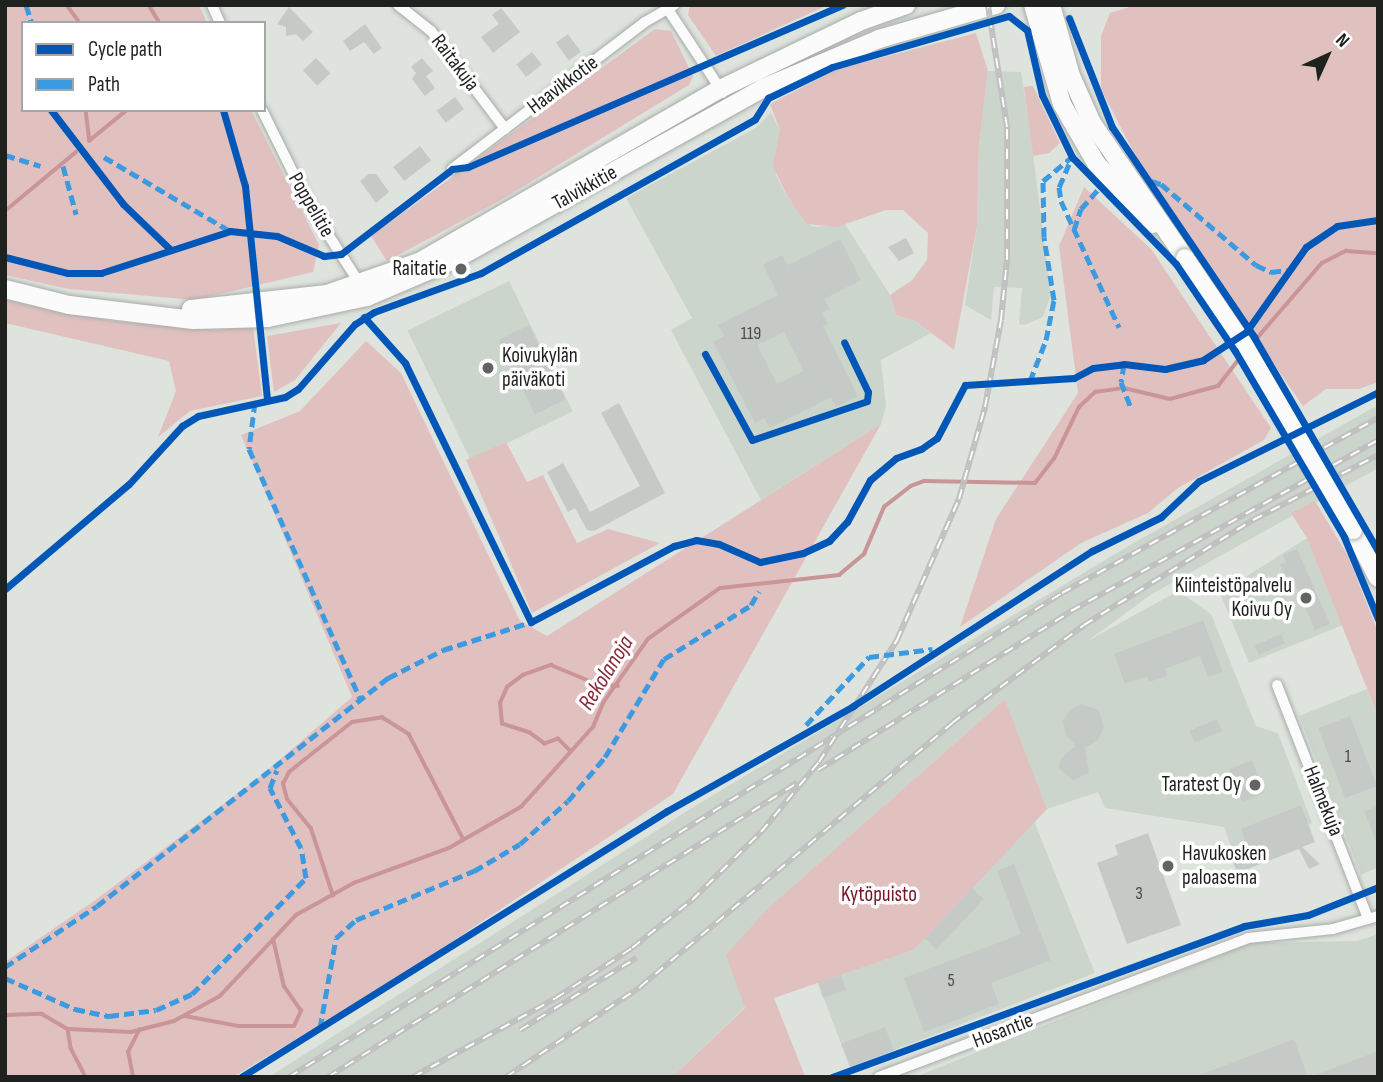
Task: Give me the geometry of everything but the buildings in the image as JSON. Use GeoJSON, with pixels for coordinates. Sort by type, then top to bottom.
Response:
{"type":"FeatureCollection","features":[{"type":"Feature","properties":{"kind":"main road","name":"Talvikkitie"},"geometry":{"type":"LineString","coordinates":[[364,290],[454,246],[720,89],[861,21],[906,5]]}},
{"type":"Feature","properties":{"kind":"main road","name":"Talvikkitie"},"geometry":{"type":"LineString","coordinates":[[5,289],[69,304],[164,313],[194,320],[268,318],[456,259],[730,105],[829,57],[996,5]]}},
{"type":"Feature","properties":{"kind":"main road"},"geometry":{"type":"LineString","coordinates":[[1032,5],[1047,63],[1083,142],[1113,186],[1166,235]]}},
{"type":"Feature","properties":{"kind":"main road"},"geometry":{"type":"LineString","coordinates":[[1051,5],[1071,76],[1092,124],[1166,235],[1185,258],[1252,356],[1353,530],[1375,573],[1378,586]]}},
{"type":"Feature","properties":{"kind":"street"},"geometry":{"type":"LineString","coordinates":[[212,5],[219,21]]}},
{"type":"Feature","properties":{"kind":"street","name":"Raitakuja"},"geometry":{"type":"LineString","coordinates":[[398,5],[431,31],[505,129]]}},
{"type":"Feature","properties":{"kind":"street"},"geometry":{"type":"LineString","coordinates":[[670,7],[730,105]]}},
{"type":"Feature","properties":{"kind":"street","name":"Haavikkotie"},"geometry":{"type":"LineString","coordinates":[[453,169],[645,22],[670,7]]}},
{"type":"Feature","properties":{"kind":"street","name":"Poppelitie"},"geometry":{"type":"LineString","coordinates":[[263,112],[309,205],[364,290]]}},
{"type":"Feature","properties":{"kind":"street","name":"Halmekuja"},"geometry":{"type":"LineString","coordinates":[[1277,685],[1374,916]]}},
{"type":"Feature","properties":{"kind":"street","name":"Hosantie"},"geometry":{"type":"LineString","coordinates":[[879,1077],[1248,938],[1333,929],[1374,916]]}},
{"type":"Feature","properties":{"kind":"shaded area"},"geometry":{"type":"Polygon","coordinates":[[[988,71],[1021,72],[1029,123],[1051,294],[1043,317],[1025,325],[1019,324],[1022,288],[994,287],[991,320],[965,305],[977,226],[979,145],[988,71]]]}},
{"type":"Feature","properties":{"kind":"shaded area"},"geometry":{"type":"Polygon","coordinates":[[[771,113],[780,130],[776,175],[787,197],[812,227],[845,224],[890,295],[896,315],[915,321],[931,333],[881,360],[886,406],[881,424],[761,500],[671,330],[692,318],[626,198],[756,128],[771,113]]]}},
{"type":"Feature","properties":{"kind":"shaded area","name":"Koivukylän päiväkoti"},"geometry":{"type":"Polygon","coordinates":[[[509,281],[573,411],[471,461],[407,331],[509,281]]]}},
{"type":"Feature","properties":{"kind":"shaded area"},"geometry":{"type":"Polygon","coordinates":[[[1378,405],[1378,468],[1152,594],[1086,642],[1178,591],[1211,614],[1256,726],[1278,733],[1312,823],[1234,854],[1224,827],[1105,808],[1098,792],[1047,809],[1005,699],[768,908],[753,927],[749,1003],[672,1077],[269,1077],[695,806],[1125,548],[1378,405]]]}},
{"type":"Feature","properties":{"kind":"shaded area"},"geometry":{"type":"Polygon","coordinates":[[[1307,538],[1343,625],[1249,663],[1220,593],[1307,538]]]}},
{"type":"Feature","properties":{"kind":"shaded area"},"geometry":{"type":"Polygon","coordinates":[[[1367,689],[1378,716],[1378,867],[1361,875],[1299,716],[1367,689]]]}},
{"type":"Feature","properties":{"kind":"shaded area"},"geometry":{"type":"Polygon","coordinates":[[[1034,821],[1095,973],[850,1067],[818,983],[914,950],[1034,821]]]}},
{"type":"Feature","properties":{"kind":"shaded area"},"geometry":{"type":"Polygon","coordinates":[[[1378,934],[1378,1077],[915,1077],[1250,943],[1357,941],[1378,934]]]}},
{"type":"Feature","properties":{"kind":"green space"},"geometry":{"type":"Polygon","coordinates":[[[5,5],[199,5],[206,21],[21,21],[21,112],[252,112],[319,245],[313,272],[195,300],[69,289],[5,275],[5,5]]]}},
{"type":"Feature","properties":{"kind":"green space"},"geometry":{"type":"Polygon","coordinates":[[[690,5],[828,5],[716,56],[688,15],[690,5]]]}},
{"type":"Feature","properties":{"kind":"green space"},"geometry":{"type":"Polygon","coordinates":[[[1136,5],[1378,5],[1378,382],[1359,389],[1326,389],[1303,406],[1154,192],[1101,89],[1101,36],[1110,13],[1136,5]]]}},
{"type":"Feature","properties":{"kind":"green space"},"geometry":{"type":"Polygon","coordinates":[[[655,29],[671,31],[693,76],[689,85],[501,200],[387,261],[371,236],[655,29]]]}},
{"type":"Feature","properties":{"kind":"green space"},"geometry":{"type":"Polygon","coordinates":[[[976,33],[988,71],[979,145],[977,226],[954,350],[915,321],[896,315],[890,295],[912,280],[927,260],[928,233],[903,210],[886,210],[837,227],[807,224],[787,196],[773,166],[780,130],[770,104],[838,69],[976,33]]]}},
{"type":"Feature","properties":{"kind":"green space"},"geometry":{"type":"Polygon","coordinates":[[[1033,86],[1060,143],[1049,153],[1033,156],[1024,87],[1033,86]]]}},
{"type":"Feature","properties":{"kind":"green space"},"geometry":{"type":"Polygon","coordinates":[[[1084,187],[1151,249],[1271,428],[1264,440],[1178,488],[1148,513],[1081,543],[960,627],[996,519],[1078,393],[1059,246],[1084,187]]]}},
{"type":"Feature","properties":{"kind":"green space"},"geometry":{"type":"Polygon","coordinates":[[[5,300],[112,321],[217,330],[253,327],[262,396],[190,411],[158,437],[176,391],[169,361],[5,323],[5,300]]]}},
{"type":"Feature","properties":{"kind":"green space"},"geometry":{"type":"Polygon","coordinates":[[[341,323],[295,380],[274,392],[267,336],[341,323]]]}},
{"type":"Feature","properties":{"kind":"green space"},"geometry":{"type":"Polygon","coordinates":[[[366,341],[401,373],[520,621],[547,636],[881,424],[673,794],[396,979],[233,1077],[5,1077],[5,962],[94,901],[261,776],[352,697],[241,435],[300,411],[366,341]]]}},
{"type":"Feature","properties":{"kind":"green space"},"geometry":{"type":"Polygon","coordinates":[[[506,442],[527,482],[543,475],[577,543],[608,529],[660,543],[532,613],[466,460],[506,442]]]}},
{"type":"Feature","properties":{"kind":"green space"},"geometry":{"type":"Polygon","coordinates":[[[1315,501],[1348,556],[1378,632],[1378,716],[1307,538],[1291,513],[1315,501]]]}},
{"type":"Feature","properties":{"kind":"green space","name":"Kytöpuisto"},"geometry":{"type":"Polygon","coordinates":[[[1005,699],[1047,809],[914,950],[774,998],[805,1076],[672,1077],[745,1008],[726,955],[768,908],[1005,699]]]}},
{"type":"Feature","properties":{"kind":"waterway"},"geometry":{"type":"LineString","coordinates":[[67,5],[79,21]]}},
{"type":"Feature","properties":{"kind":"waterway"},"geometry":{"type":"LineString","coordinates":[[149,5],[159,21]]}},
{"type":"Feature","properties":{"kind":"waterway"},"geometry":{"type":"LineString","coordinates":[[86,112],[90,141]]}},
{"type":"Feature","properties":{"kind":"waterway"},"geometry":{"type":"LineString","coordinates":[[89,141],[125,112]]}},
{"type":"Feature","properties":{"kind":"waterway"},"geometry":{"type":"LineString","coordinates":[[5,211],[76,152]]}},
{"type":"Feature","properties":{"kind":"waterway","name":"Rekolanoja"},"geometry":{"type":"LineString","coordinates":[[1252,344],[1322,263],[1346,251],[1378,253]]}},
{"type":"Feature","properties":{"kind":"waterway","name":"Rekolanoja"},"geometry":{"type":"LineString","coordinates":[[5,1015],[42,1014],[68,1029],[131,1032],[174,1021],[220,996],[296,915],[354,883],[449,848],[521,807],[593,727],[603,703],[648,639],[720,588],[839,575],[864,554],[884,507],[911,486],[924,481],[1035,483],[1054,459],[1079,407],[1095,392],[1124,388],[1170,399],[1218,386],[1242,355]]}},
{"type":"Feature","properties":{"kind":"waterway"},"geometry":{"type":"LineString","coordinates":[[570,751],[558,739],[545,744],[530,733],[502,724],[500,703],[507,687],[523,675],[551,665],[597,684],[618,686]]}},
{"type":"Feature","properties":{"kind":"waterway"},"geometry":{"type":"LineString","coordinates":[[333,896],[311,829],[287,799],[283,784],[289,772],[352,722],[382,717],[409,734],[463,838]]}},
{"type":"Feature","properties":{"kind":"waterway"},"geometry":{"type":"LineString","coordinates":[[185,1016],[239,1026],[294,1026],[301,1011],[284,987],[273,939]]}},
{"type":"Feature","properties":{"kind":"waterway"},"geometry":{"type":"LineString","coordinates":[[68,1029],[71,1048],[86,1077]]}},
{"type":"Feature","properties":{"kind":"waterway"},"geometry":{"type":"LineString","coordinates":[[133,1077],[128,1052],[139,1030]]}},
{"type":"Feature","properties":{"kind":"railway"},"geometry":{"type":"LineString","coordinates":[[413,1077],[556,998],[632,948],[692,900],[761,832],[819,762],[897,640],[959,499],[985,407],[1001,320],[1007,259],[1007,127],[988,5]]}},
{"type":"Feature","properties":{"kind":"railway"},"geometry":{"type":"LineString","coordinates":[[289,1077],[1062,593],[1378,418]]}},
{"type":"Feature","properties":{"kind":"railway"},"geometry":{"type":"LineString","coordinates":[[818,770],[1071,611],[1378,440]]}},
{"type":"Feature","properties":{"kind":"railway"},"geometry":{"type":"LineString","coordinates":[[506,1077],[640,987],[952,723],[1084,625],[1253,520],[1378,455]]}},
{"type":"Feature","properties":{"kind":"railway"},"geometry":{"type":"LineString","coordinates":[[328,1077],[797,783]]}},
{"type":"Feature","properties":{"kind":"railway"},"geometry":{"type":"LineString","coordinates":[[520,1030],[636,958]]}},
{"type":"Feature","properties":{"kind":"marked path"},"geometry":{"type":"LineString","coordinates":[[26,5],[31,21]]}},
{"type":"Feature","properties":{"kind":"marked path"},"geometry":{"type":"LineString","coordinates":[[5,155],[40,166]]}},
{"type":"Feature","properties":{"kind":"marked path"},"geometry":{"type":"LineString","coordinates":[[104,157],[230,231]]}},
{"type":"Feature","properties":{"kind":"marked path"},"geometry":{"type":"LineString","coordinates":[[1030,381],[1046,340],[1054,300],[1044,237],[1043,181],[1072,157]]}},
{"type":"Feature","properties":{"kind":"marked path"},"geometry":{"type":"LineString","coordinates":[[1069,164],[1059,187],[1061,201],[1119,327]]}},
{"type":"Feature","properties":{"kind":"marked path"},"geometry":{"type":"LineString","coordinates":[[63,166],[76,214]]}},
{"type":"Feature","properties":{"kind":"marked path"},"geometry":{"type":"LineString","coordinates":[[1151,181],[1161,184],[1256,265],[1271,272],[1287,270]]}},
{"type":"Feature","properties":{"kind":"marked path"},"geometry":{"type":"LineString","coordinates":[[1074,230],[1081,209],[1099,188]]}},
{"type":"Feature","properties":{"kind":"marked path"},"geometry":{"type":"LineString","coordinates":[[1124,364],[1121,382],[1131,408]]}},
{"type":"Feature","properties":{"kind":"marked path"},"geometry":{"type":"LineString","coordinates":[[255,402],[249,449],[360,698]]}},
{"type":"Feature","properties":{"kind":"marked path"},"geometry":{"type":"LineString","coordinates":[[320,1028],[336,938],[356,920],[474,871],[520,844],[568,801],[605,757],[664,659],[751,605],[759,591]]}},
{"type":"Feature","properties":{"kind":"marked path"},"geometry":{"type":"LineString","coordinates":[[5,967],[97,906],[388,678],[443,650],[531,622]]}},
{"type":"Feature","properties":{"kind":"marked path"},"geometry":{"type":"LineString","coordinates":[[806,725],[869,657],[932,649]]}},
{"type":"Feature","properties":{"kind":"marked path"},"geometry":{"type":"LineString","coordinates":[[5,978],[75,1009],[109,1016],[156,1010],[192,994],[306,878],[301,848],[270,788],[277,770]]}},
{"type":"Feature","properties":{"kind":"cycle path"},"geometry":{"type":"LineString","coordinates":[[5,257],[68,273],[101,273],[230,231],[277,236],[324,256],[341,254],[452,169],[468,167],[842,5]]}},
{"type":"Feature","properties":{"kind":"cycle path"},"geometry":{"type":"LineString","coordinates":[[5,589],[129,484],[182,426],[198,416],[285,397],[298,389],[355,324],[374,312],[481,273],[755,119],[768,98],[832,67],[1009,16],[1027,30],[1042,95],[1072,157],[1176,264],[1235,351],[1344,537],[1378,619]]}},
{"type":"Feature","properties":{"kind":"cycle path"},"geometry":{"type":"LineString","coordinates":[[1069,18],[1112,127],[1254,337],[1378,551]]}},
{"type":"Feature","properties":{"kind":"cycle path"},"geometry":{"type":"LineString","coordinates":[[53,112],[123,204],[171,250]]}},
{"type":"Feature","properties":{"kind":"cycle path"},"geometry":{"type":"LineString","coordinates":[[224,112],[245,186],[267,400]]}},
{"type":"Feature","properties":{"kind":"cycle path"},"geometry":{"type":"LineString","coordinates":[[364,317],[405,363],[531,622],[674,546],[696,540],[719,544],[760,562],[803,553],[829,541],[847,522],[870,480],[896,458],[921,449],[937,438],[965,385],[1074,378],[1093,368],[1124,364],[1165,369],[1203,360],[1246,332],[1306,247],[1337,226],[1378,220]]}},
{"type":"Feature","properties":{"kind":"cycle path"},"geometry":{"type":"LineString","coordinates":[[705,354],[752,440],[867,401],[868,392],[844,342]]}},
{"type":"Feature","properties":{"kind":"cycle path"},"geometry":{"type":"LineString","coordinates":[[241,1077],[667,811],[853,706],[1092,551],[1161,517],[1199,481],[1378,392]]}},
{"type":"Feature","properties":{"kind":"cycle path"},"geometry":{"type":"LineString","coordinates":[[832,1077],[1244,926],[1308,915],[1378,887]]}},
{"type":"Feature","properties":{"kind":"place","name":"Raitatie"},"geometry":{"type":"Point","coordinates":[461,269]}},
{"type":"Feature","properties":{"kind":"place","name":"Koivukylän päiväkoti"},"geometry":{"type":"Point","coordinates":[488,368]}},
{"type":"Feature","properties":{"kind":"place","name":"Kiinteistöpalvelu Koivu Oy"},"geometry":{"type":"Point","coordinates":[1306,598]}},
{"type":"Feature","properties":{"kind":"place","name":"Taratest Oy"},"geometry":{"type":"Point","coordinates":[1255,785]}},
{"type":"Feature","properties":{"kind":"place","name":"Havukosken paloasema"},"geometry":{"type":"Point","coordinates":[1168,866]}}]}
